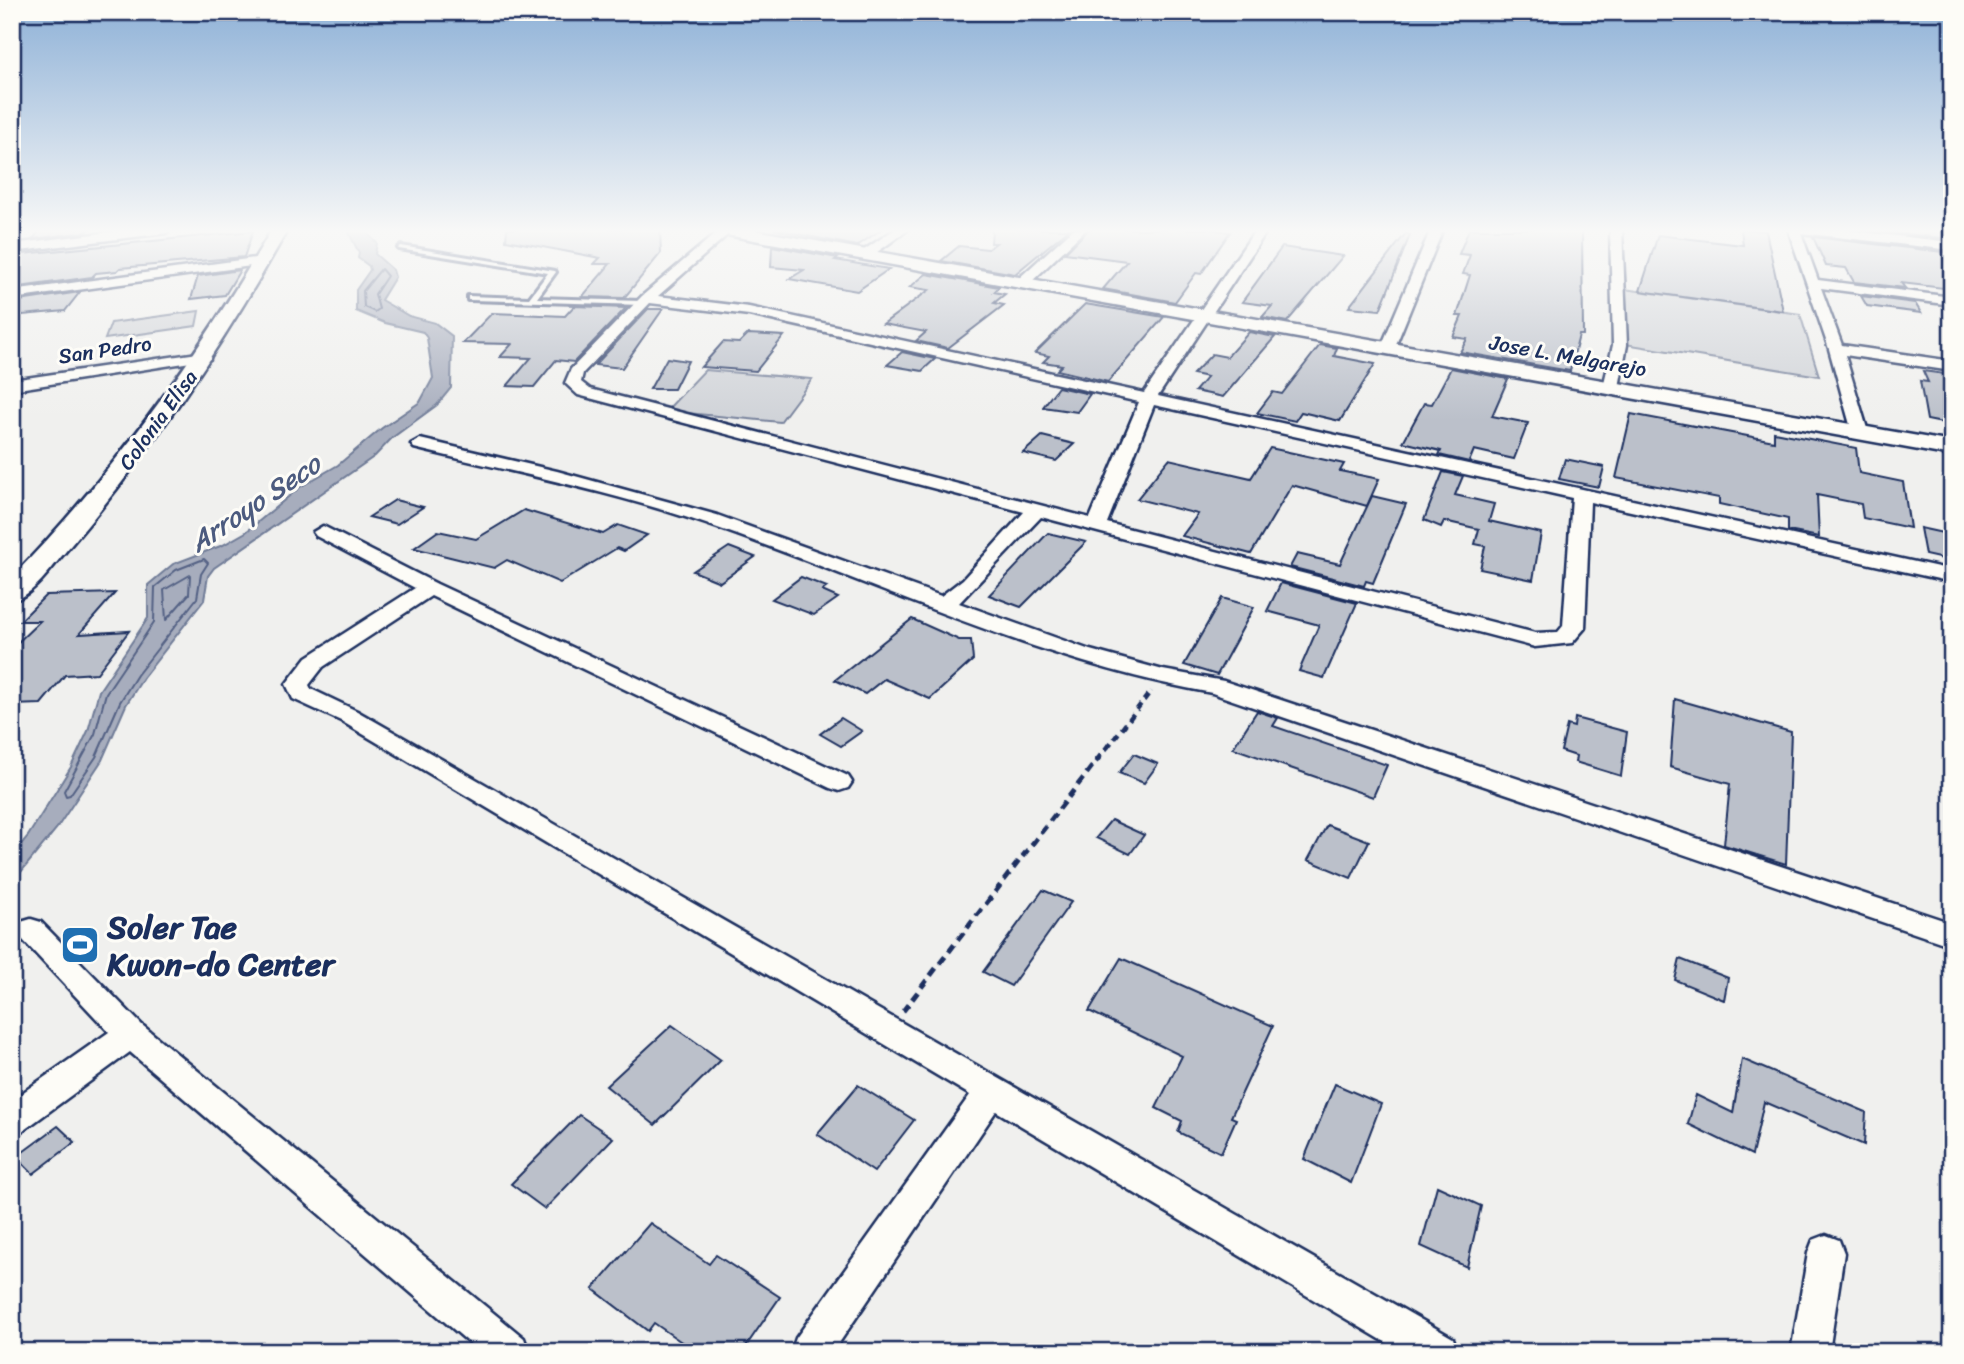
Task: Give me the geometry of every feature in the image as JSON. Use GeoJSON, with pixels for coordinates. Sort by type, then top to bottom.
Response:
{"type":"FeatureCollection","features":[{"type":"Feature","properties":{"kind":"street","name":"Colonia Elisa"},"geometry":{"type":"LineString","coordinates":[[14,590],[117,475],[205,356],[243,293]]}},
{"type":"Feature","properties":{"kind":"street"},"geometry":{"type":"LineString","coordinates":[[654,293],[576,372],[573,383],[584,392],[1521,637],[1549,641],[1564,638],[1574,628],[1581,495]]}},
{"type":"Feature","properties":{"kind":"street","name":"Jose L. Melgarejo"},"geometry":{"type":"LineString","coordinates":[[1082,293],[1952,449]]}},
{"type":"Feature","properties":{"kind":"street"},"geometry":{"type":"LineString","coordinates":[[1096,527],[1149,397],[1220,293]]}},
{"type":"Feature","properties":{"kind":"street"},"geometry":{"type":"LineString","coordinates":[[1388,347],[1411,293]]}},
{"type":"Feature","properties":{"kind":"street"},"geometry":{"type":"LineString","coordinates":[[1611,387],[1620,345],[1618,293]]}},
{"type":"Feature","properties":{"kind":"street"},"geometry":{"type":"LineString","coordinates":[[1815,293],[1836,349],[1860,432]]}},
{"type":"Feature","properties":{"kind":"street"},"geometry":{"type":"LineString","coordinates":[[1891,293],[1952,300]]}},
{"type":"Feature","properties":{"kind":"street"},"geometry":{"type":"LineString","coordinates":[[645,301],[749,312],[1149,397],[1952,576]]}},
{"type":"Feature","properties":{"kind":"street"},"geometry":{"type":"LineString","coordinates":[[1836,349],[1952,366]]}},
{"type":"Feature","properties":{"kind":"street","name":"San Pedro"},"geometry":{"type":"LineString","coordinates":[[12,385],[205,356]]}},
{"type":"Feature","properties":{"kind":"street"},"geometry":{"type":"LineString","coordinates":[[420,444],[551,475],[710,519],[1082,655],[1162,677],[1216,686],[1952,935]]}},
{"type":"Feature","properties":{"kind":"street"},"geometry":{"type":"LineString","coordinates":[[944,605],[970,583],[1036,512]]}},
{"type":"Feature","properties":{"kind":"street"},"geometry":{"type":"LineString","coordinates":[[323,532],[430,588],[839,782]]}},
{"type":"Feature","properties":{"kind":"street"},"geometry":{"type":"LineString","coordinates":[[430,588],[314,662],[297,684],[301,694],[349,716],[1438,1352]]}},
{"type":"Feature","properties":{"kind":"street"},"geometry":{"type":"LineString","coordinates":[[31,930],[131,1034],[510,1352]]}},
{"type":"Feature","properties":{"kind":"street"},"geometry":{"type":"LineString","coordinates":[[12,1119],[131,1034]]}},
{"type":"Feature","properties":{"kind":"street"},"geometry":{"type":"LineString","coordinates":[[810,1352],[992,1090]]}},
{"type":"Feature","properties":{"kind":"street"},"geometry":{"type":"LineString","coordinates":[[1810,1352],[1826,1253]]}},
{"type":"Feature","properties":{"kind":"lane"},"geometry":{"type":"LineString","coordinates":[[532,299],[537,293]]}},
{"type":"Feature","properties":{"kind":"lane"},"geometry":{"type":"LineString","coordinates":[[471,298],[645,301]]}},
{"type":"Feature","properties":{"kind":"path"},"geometry":{"type":"LineString","coordinates":[[887,1032],[1162,677]]}},
{"type":"Feature","properties":{"kind":"shaded area"},"geometry":{"type":"Polygon","coordinates":[[[1624,293],[1650,293],[1800,314],[1819,376],[1625,344],[1624,293]]]}},
{"type":"Feature","properties":{"kind":"shaded area"},"geometry":{"type":"Polygon","coordinates":[[[199,311],[196,326],[105,339],[111,323],[199,311]]]}},
{"type":"Feature","properties":{"kind":"shaded area"},"geometry":{"type":"Polygon","coordinates":[[[705,370],[812,379],[780,422],[666,411],[705,370]]]}},
{"type":"Feature","properties":{"kind":"water"},"geometry":{"type":"Polygon","coordinates":[[[356,293],[385,293],[381,300],[409,316],[435,323],[452,336],[451,388],[437,405],[392,438],[375,456],[214,568],[208,576],[204,600],[143,678],[126,705],[102,760],[57,828],[12,883],[12,855],[28,836],[71,767],[88,731],[99,691],[148,618],[148,585],[173,564],[223,545],[246,532],[300,487],[338,465],[382,428],[420,402],[433,378],[427,338],[423,332],[385,323],[356,311],[356,293]]]}},
{"type":"Feature","properties":{"kind":"building"},"geometry":{"type":"Polygon","coordinates":[[[79,293],[65,311],[12,316],[12,302],[79,293]]]}},
{"type":"Feature","properties":{"kind":"building"},"geometry":{"type":"Polygon","coordinates":[[[193,293],[226,293],[225,295],[191,299],[193,293]]]}},
{"type":"Feature","properties":{"kind":"building"},"geometry":{"type":"Polygon","coordinates":[[[586,293],[628,293],[624,298],[582,297],[586,293]]]}},
{"type":"Feature","properties":{"kind":"building"},"geometry":{"type":"Polygon","coordinates":[[[925,293],[1005,294],[994,303],[1004,305],[948,348],[916,341],[926,332],[883,324],[925,293]]]}},
{"type":"Feature","properties":{"kind":"building"},"geometry":{"type":"Polygon","coordinates":[[[1123,293],[1182,293],[1175,302],[1123,293]]]}},
{"type":"Feature","properties":{"kind":"building"},"geometry":{"type":"Polygon","coordinates":[[[1249,293],[1312,293],[1287,322],[1262,317],[1272,306],[1242,302],[1249,293]]]}},
{"type":"Feature","properties":{"kind":"building"},"geometry":{"type":"Polygon","coordinates":[[[1360,293],[1387,293],[1380,310],[1349,307],[1360,293]]]}},
{"type":"Feature","properties":{"kind":"building"},"geometry":{"type":"Polygon","coordinates":[[[1464,293],[1583,293],[1583,335],[1579,335],[1570,371],[1460,352],[1467,339],[1453,337],[1462,316],[1457,316],[1464,293]]]}},
{"type":"Feature","properties":{"kind":"building"},"geometry":{"type":"Polygon","coordinates":[[[1652,293],[1779,293],[1783,311],[1652,293]]]}},
{"type":"Feature","properties":{"kind":"building"},"geometry":{"type":"Polygon","coordinates":[[[1861,296],[1915,303],[1921,313],[1867,306],[1861,296]]]}},
{"type":"Feature","properties":{"kind":"building"},"geometry":{"type":"Polygon","coordinates":[[[1085,304],[1164,317],[1108,382],[1057,370],[1062,365],[1043,362],[1049,356],[1035,353],[1085,304]]]}},
{"type":"Feature","properties":{"kind":"building"},"geometry":{"type":"Polygon","coordinates":[[[574,306],[626,308],[574,362],[556,360],[534,387],[507,386],[531,358],[500,357],[512,344],[463,343],[492,313],[565,316],[574,306]]]}},
{"type":"Feature","properties":{"kind":"building"},"geometry":{"type":"Polygon","coordinates":[[[648,309],[663,309],[622,368],[595,365],[648,309]]]}},
{"type":"Feature","properties":{"kind":"building"},"geometry":{"type":"Polygon","coordinates":[[[1249,332],[1275,337],[1223,397],[1195,391],[1207,377],[1193,374],[1212,354],[1227,357],[1249,332]]]}},
{"type":"Feature","properties":{"kind":"building"},"geometry":{"type":"Polygon","coordinates":[[[748,334],[784,336],[756,371],[701,367],[723,342],[739,343],[748,334]]]}},
{"type":"Feature","properties":{"kind":"building"},"geometry":{"type":"Polygon","coordinates":[[[1320,345],[1337,348],[1334,356],[1375,364],[1340,421],[1301,412],[1295,421],[1257,413],[1273,392],[1282,394],[1320,345]]]}},
{"type":"Feature","properties":{"kind":"building"},"geometry":{"type":"Polygon","coordinates":[[[902,352],[935,359],[922,371],[887,365],[902,352]]]}},
{"type":"Feature","properties":{"kind":"building"},"geometry":{"type":"Polygon","coordinates":[[[667,358],[688,361],[674,389],[650,389],[667,358]]]}},
{"type":"Feature","properties":{"kind":"building"},"geometry":{"type":"Polygon","coordinates":[[[1451,368],[1508,379],[1492,416],[1528,423],[1514,459],[1474,450],[1469,462],[1439,455],[1441,451],[1403,442],[1424,403],[1432,404],[1451,368]]]}},
{"type":"Feature","properties":{"kind":"building"},"geometry":{"type":"Polygon","coordinates":[[[1923,371],[1952,375],[1952,435],[1947,424],[1927,420],[1920,381],[1928,382],[1923,371]]]}},
{"type":"Feature","properties":{"kind":"building"},"geometry":{"type":"Polygon","coordinates":[[[1058,387],[1090,394],[1077,412],[1043,407],[1058,387]]]}},
{"type":"Feature","properties":{"kind":"building"},"geometry":{"type":"Polygon","coordinates":[[[1631,414],[1774,441],[1774,432],[1856,448],[1859,473],[1903,482],[1910,528],[1863,518],[1861,504],[1817,495],[1819,537],[1788,531],[1788,519],[1719,504],[1719,498],[1616,478],[1631,414]]]}},
{"type":"Feature","properties":{"kind":"building"},"geometry":{"type":"Polygon","coordinates":[[[1042,436],[1074,444],[1056,461],[1023,453],[1042,436]]]}},
{"type":"Feature","properties":{"kind":"building"},"geometry":{"type":"Polygon","coordinates":[[[1270,448],[1344,464],[1340,471],[1379,479],[1367,506],[1292,485],[1251,554],[1182,536],[1198,514],[1137,499],[1169,459],[1251,478],[1270,448]]]}},
{"type":"Feature","properties":{"kind":"building"},"geometry":{"type":"Polygon","coordinates":[[[1565,459],[1604,467],[1599,487],[1559,479],[1565,459]]]}},
{"type":"Feature","properties":{"kind":"building"},"geometry":{"type":"Polygon","coordinates":[[[1443,472],[1463,476],[1455,495],[1494,504],[1489,521],[1541,533],[1533,580],[1480,569],[1485,546],[1475,544],[1479,529],[1444,521],[1441,527],[1424,520],[1443,472]]]}},
{"type":"Feature","properties":{"kind":"building"},"geometry":{"type":"Polygon","coordinates":[[[1372,496],[1406,504],[1373,583],[1366,581],[1364,586],[1290,567],[1297,554],[1340,564],[1372,496]]]}},
{"type":"Feature","properties":{"kind":"building"},"geometry":{"type":"Polygon","coordinates":[[[395,500],[423,507],[397,524],[369,517],[395,500]]]}},
{"type":"Feature","properties":{"kind":"building"},"geometry":{"type":"Polygon","coordinates":[[[524,510],[603,534],[618,525],[647,535],[624,551],[617,548],[560,583],[507,560],[494,568],[414,548],[438,531],[476,539],[524,510]]]}},
{"type":"Feature","properties":{"kind":"building"},"geometry":{"type":"Polygon","coordinates":[[[1920,528],[1952,535],[1952,561],[1925,555],[1920,528]]]}},
{"type":"Feature","properties":{"kind":"building"},"geometry":{"type":"Polygon","coordinates":[[[1048,533],[1086,542],[1021,607],[989,595],[1048,533]]]}},
{"type":"Feature","properties":{"kind":"building"},"geometry":{"type":"Polygon","coordinates":[[[729,547],[755,557],[720,582],[693,571],[729,547]]]}},
{"type":"Feature","properties":{"kind":"building"},"geometry":{"type":"Polygon","coordinates":[[[801,577],[827,587],[822,591],[838,598],[814,615],[772,599],[801,577]]]}},
{"type":"Feature","properties":{"kind":"building"},"geometry":{"type":"Polygon","coordinates":[[[1281,583],[1357,603],[1324,678],[1299,671],[1319,625],[1267,611],[1281,583]]]}},
{"type":"Feature","properties":{"kind":"building"},"geometry":{"type":"Polygon","coordinates":[[[115,593],[79,634],[129,631],[97,673],[65,675],[41,704],[12,705],[12,648],[40,621],[20,621],[46,595],[115,593]]]}},
{"type":"Feature","properties":{"kind":"building"},"geometry":{"type":"Polygon","coordinates":[[[1222,598],[1254,607],[1217,675],[1184,665],[1222,598]]]}},
{"type":"Feature","properties":{"kind":"building"},"geometry":{"type":"Polygon","coordinates":[[[912,619],[959,640],[971,640],[973,660],[930,699],[884,679],[865,694],[835,680],[912,619]]]}},
{"type":"Feature","properties":{"kind":"building"},"geometry":{"type":"Polygon","coordinates":[[[1675,699],[1791,732],[1786,864],[1724,845],[1730,784],[1670,767],[1675,699]]]}},
{"type":"Feature","properties":{"kind":"building"},"geometry":{"type":"Polygon","coordinates":[[[1257,711],[1278,718],[1273,726],[1387,765],[1373,797],[1233,748],[1257,711]]]}},
{"type":"Feature","properties":{"kind":"building"},"geometry":{"type":"Polygon","coordinates":[[[841,718],[862,731],[841,746],[820,734],[841,718]]]}},
{"type":"Feature","properties":{"kind":"building"},"geometry":{"type":"Polygon","coordinates":[[[1575,718],[1627,732],[1621,776],[1575,762],[1576,756],[1561,751],[1567,725],[1574,727],[1575,718]]]}},
{"type":"Feature","properties":{"kind":"building"},"geometry":{"type":"Polygon","coordinates":[[[1134,754],[1158,764],[1144,783],[1119,773],[1134,754]]]}},
{"type":"Feature","properties":{"kind":"building"},"geometry":{"type":"Polygon","coordinates":[[[1111,820],[1144,835],[1130,854],[1096,838],[1111,820]]]}},
{"type":"Feature","properties":{"kind":"building"},"geometry":{"type":"Polygon","coordinates":[[[1327,825],[1369,841],[1351,878],[1308,860],[1327,825]]]}},
{"type":"Feature","properties":{"kind":"building"},"geometry":{"type":"Polygon","coordinates":[[[1043,890],[1071,902],[1011,986],[983,972],[1043,890]]]}},
{"type":"Feature","properties":{"kind":"building"},"geometry":{"type":"Polygon","coordinates":[[[1121,958],[1273,1026],[1231,1117],[1236,1119],[1221,1153],[1178,1132],[1182,1121],[1156,1108],[1182,1056],[1089,1011],[1121,958]]]}},
{"type":"Feature","properties":{"kind":"building"},"geometry":{"type":"Polygon","coordinates":[[[1680,959],[1728,978],[1724,1000],[1675,980],[1680,959]]]}},
{"type":"Feature","properties":{"kind":"building"},"geometry":{"type":"Polygon","coordinates":[[[672,1025],[721,1060],[655,1125],[606,1086],[672,1025]]]}},
{"type":"Feature","properties":{"kind":"building"},"geometry":{"type":"Polygon","coordinates":[[[1742,1059],[1866,1112],[1864,1145],[1764,1102],[1752,1155],[1688,1124],[1696,1095],[1733,1113],[1742,1059]]]}},
{"type":"Feature","properties":{"kind":"building"},"geometry":{"type":"Polygon","coordinates":[[[1335,1084],[1381,1104],[1351,1183],[1304,1159],[1335,1084]]]}},
{"type":"Feature","properties":{"kind":"building"},"geometry":{"type":"Polygon","coordinates":[[[858,1085],[914,1120],[874,1172],[817,1134],[858,1085]]]}},
{"type":"Feature","properties":{"kind":"building"},"geometry":{"type":"Polygon","coordinates":[[[579,1115],[613,1138],[545,1209],[511,1184],[579,1115]]]}},
{"type":"Feature","properties":{"kind":"building"},"geometry":{"type":"Polygon","coordinates":[[[58,1126],[75,1142],[33,1174],[16,1157],[58,1126]]]}},
{"type":"Feature","properties":{"kind":"building"},"geometry":{"type":"Polygon","coordinates":[[[1437,1186],[1481,1206],[1467,1267],[1421,1246],[1437,1186]]]}},
{"type":"Feature","properties":{"kind":"building"},"geometry":{"type":"Polygon","coordinates":[[[650,1223],[709,1264],[716,1255],[780,1297],[742,1352],[696,1352],[654,1323],[648,1331],[593,1289],[650,1223]]]}},
{"type":"Feature","properties":{"kind":"place","name":"Soler Tae Kwon-do Center"},"geometry":{"type":"Point","coordinates":[80,945]}},
{"type":"Feature","properties":{"kind":"water label","name":"Arroyo Seco"},"geometry":{"type":"Point","coordinates":[255,503]}}]}
